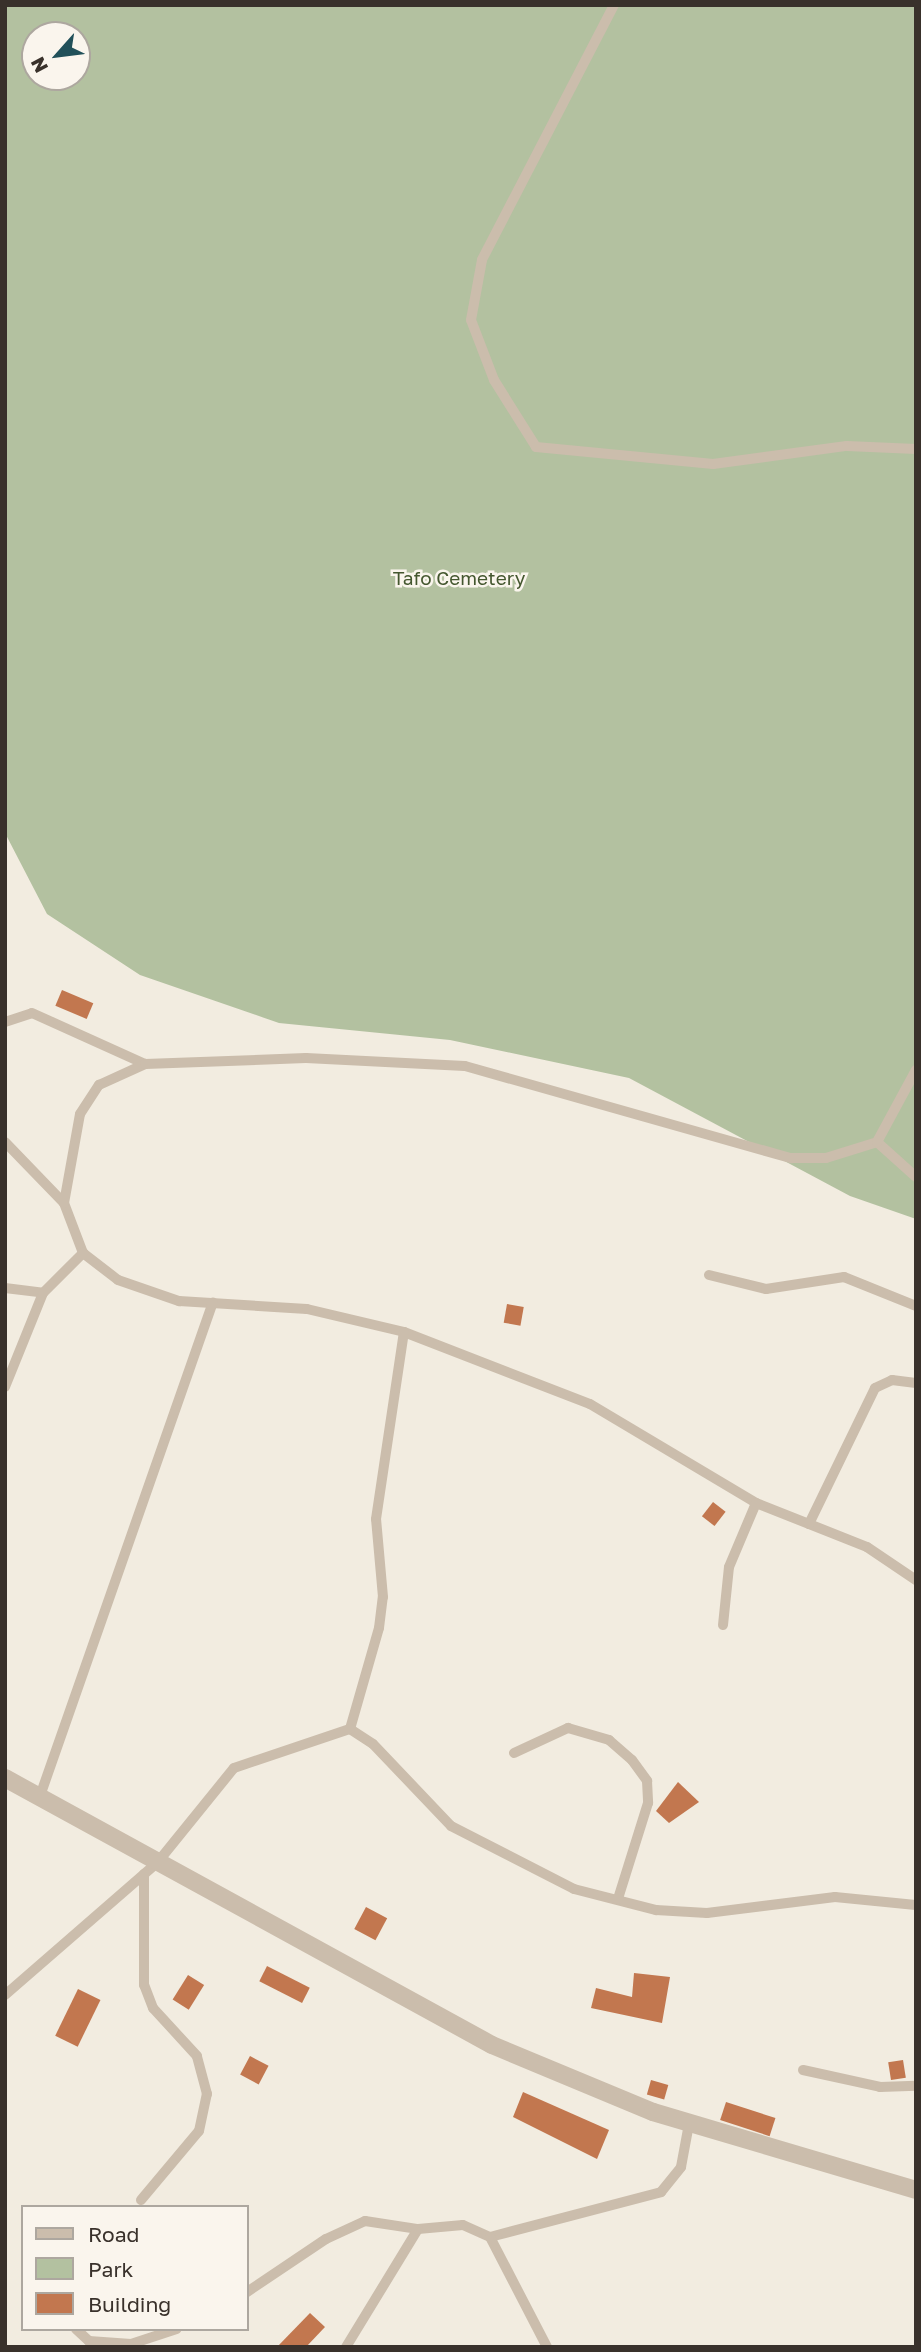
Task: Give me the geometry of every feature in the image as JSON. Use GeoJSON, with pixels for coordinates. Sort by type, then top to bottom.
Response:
{"type":"FeatureCollection","features":[{"type":"Feature","properties":{"kind":"street"},"geometry":{"type":"LineString","coordinates":[[5,1778],[40,1797],[151,1869],[492,2045],[689,2124],[916,2190]]}},
{"type":"Feature","properties":{"kind":"lane"},"geometry":{"type":"LineString","coordinates":[[614,5],[482,260],[471,320],[494,380],[536,447],[713,464],[847,446],[916,449]]}},
{"type":"Feature","properties":{"kind":"lane"},"geometry":{"type":"LineString","coordinates":[[5,1022],[32,1013],[145,1064]]}},
{"type":"Feature","properties":{"kind":"lane"},"geometry":{"type":"LineString","coordinates":[[64,1203],[80,1114],[99,1085],[145,1064],[306,1058],[465,1066],[792,1158],[826,1158],[877,1142],[916,1070]]}},
{"type":"Feature","properties":{"kind":"lane"},"geometry":{"type":"LineString","coordinates":[[5,1142],[64,1203],[83,1253],[145,1292],[213,1302],[357,1316],[404,1332],[590,1404],[652,1435],[755,1503],[867,1547],[916,1580]]}},
{"type":"Feature","properties":{"kind":"lane"},"geometry":{"type":"LineString","coordinates":[[877,1142],[916,1177]]}},
{"type":"Feature","properties":{"kind":"lane"},"geometry":{"type":"LineString","coordinates":[[5,1387],[43,1293],[83,1253]]}},
{"type":"Feature","properties":{"kind":"lane"},"geometry":{"type":"LineString","coordinates":[[709,1275],[766,1289],[845,1277],[916,1306]]}},
{"type":"Feature","properties":{"kind":"lane"},"geometry":{"type":"LineString","coordinates":[[5,1288],[43,1293]]}},
{"type":"Feature","properties":{"kind":"lane"},"geometry":{"type":"LineString","coordinates":[[40,1797],[213,1302]]}},
{"type":"Feature","properties":{"kind":"lane"},"geometry":{"type":"LineString","coordinates":[[350,1729],[383,1597],[376,1519],[404,1332]]}},
{"type":"Feature","properties":{"kind":"lane"},"geometry":{"type":"LineString","coordinates":[[809,1524],[875,1388],[892,1380],[916,1383]]}},
{"type":"Feature","properties":{"kind":"lane"},"geometry":{"type":"LineString","coordinates":[[723,1625],[729,1567],[755,1503]]}},
{"type":"Feature","properties":{"kind":"lane"},"geometry":{"type":"LineString","coordinates":[[514,1752],[568,1728],[609,1740],[632,1760],[647,1781],[648,1803],[618,1899]]}},
{"type":"Feature","properties":{"kind":"lane"},"geometry":{"type":"LineString","coordinates":[[5,1994],[151,1869],[234,1768],[350,1729]]}},
{"type":"Feature","properties":{"kind":"lane"},"geometry":{"type":"LineString","coordinates":[[350,1729],[373,1744],[451,1826],[543,1877],[618,1899],[707,1913],[835,1897],[916,1905]]}},
{"type":"Feature","properties":{"kind":"lane"},"geometry":{"type":"LineString","coordinates":[[141,2200],[199,2131],[207,2094],[197,2056],[153,2008],[144,1985],[151,1869]]}},
{"type":"Feature","properties":{"kind":"lane"},"geometry":{"type":"LineString","coordinates":[[803,2070],[880,2087],[916,2086]]}},
{"type":"Feature","properties":{"kind":"lane"},"geometry":{"type":"LineString","coordinates":[[490,2237],[661,2192],[681,2167],[689,2124]]}},
{"type":"Feature","properties":{"kind":"lane"},"geometry":{"type":"LineString","coordinates":[[248,2291],[326,2239],[365,2221],[418,2229],[463,2225],[490,2237],[547,2347]]}},
{"type":"Feature","properties":{"kind":"lane"},"geometry":{"type":"LineString","coordinates":[[346,2347],[418,2229]]}},
{"type":"Feature","properties":{"kind":"lane"},"geometry":{"type":"LineString","coordinates":[[78,2331],[89,2341],[131,2344],[171,2331]]}},
{"type":"Feature","properties":{"kind":"green space","name":"Tafo Cemetery"},"geometry":{"type":"Polygon","coordinates":[[[5,5],[916,5],[916,1219],[850,1196],[629,1078],[450,1040],[279,1023],[140,975],[47,914],[5,833],[5,5]]]}},
{"type":"Feature","properties":{"kind":"building"},"geometry":{"type":"Polygon","coordinates":[[[62,990],[93,1003],[87,1019],[55,1006],[62,990]]]}},
{"type":"Feature","properties":{"kind":"building"},"geometry":{"type":"Polygon","coordinates":[[[507,1304],[524,1307],[520,1326],[504,1323],[507,1304]]]}},
{"type":"Feature","properties":{"kind":"building"},"geometry":{"type":"Polygon","coordinates":[[[713,1502],[726,1512],[715,1526],[702,1516],[713,1502]]]}},
{"type":"Feature","properties":{"kind":"building"},"geometry":{"type":"Polygon","coordinates":[[[678,1782],[699,1802],[669,1823],[656,1811],[678,1782]]]}},
{"type":"Feature","properties":{"kind":"building"},"geometry":{"type":"Polygon","coordinates":[[[366,1907],[387,1918],[375,1940],[354,1929],[366,1907]]]}},
{"type":"Feature","properties":{"kind":"building"},"geometry":{"type":"Polygon","coordinates":[[[267,1966],[310,1988],[302,2003],[259,1981],[267,1966]]]}},
{"type":"Feature","properties":{"kind":"building"},"geometry":{"type":"Polygon","coordinates":[[[634,1973],[670,1977],[662,2023],[591,2008],[596,1988],[632,1997],[634,1973]]]}},
{"type":"Feature","properties":{"kind":"building"},"geometry":{"type":"Polygon","coordinates":[[[188,1975],[204,1985],[189,2010],[173,2000],[188,1975]]]}},
{"type":"Feature","properties":{"kind":"building"},"geometry":{"type":"Polygon","coordinates":[[[78,1989],[100,2000],[78,2047],[55,2036],[78,1989]]]}},
{"type":"Feature","properties":{"kind":"building"},"geometry":{"type":"Polygon","coordinates":[[[250,2056],[269,2066],[259,2084],[240,2075],[250,2056]]]}},
{"type":"Feature","properties":{"kind":"building"},"geometry":{"type":"Polygon","coordinates":[[[903,2060],[906,2078],[891,2080],[888,2062],[903,2060]]]}},
{"type":"Feature","properties":{"kind":"building"},"geometry":{"type":"Polygon","coordinates":[[[651,2080],[668,2085],[664,2099],[647,2094],[651,2080]]]}},
{"type":"Feature","properties":{"kind":"building"},"geometry":{"type":"Polygon","coordinates":[[[523,2092],[609,2130],[597,2159],[513,2117],[523,2092]]]}},
{"type":"Feature","properties":{"kind":"building"},"geometry":{"type":"Polygon","coordinates":[[[726,2102],[775,2118],[770,2136],[720,2120],[726,2102]]]}},
{"type":"Feature","properties":{"kind":"building"},"geometry":{"type":"Polygon","coordinates":[[[310,2313],[325,2327],[306,2347],[277,2347],[310,2313]]]}}]}
